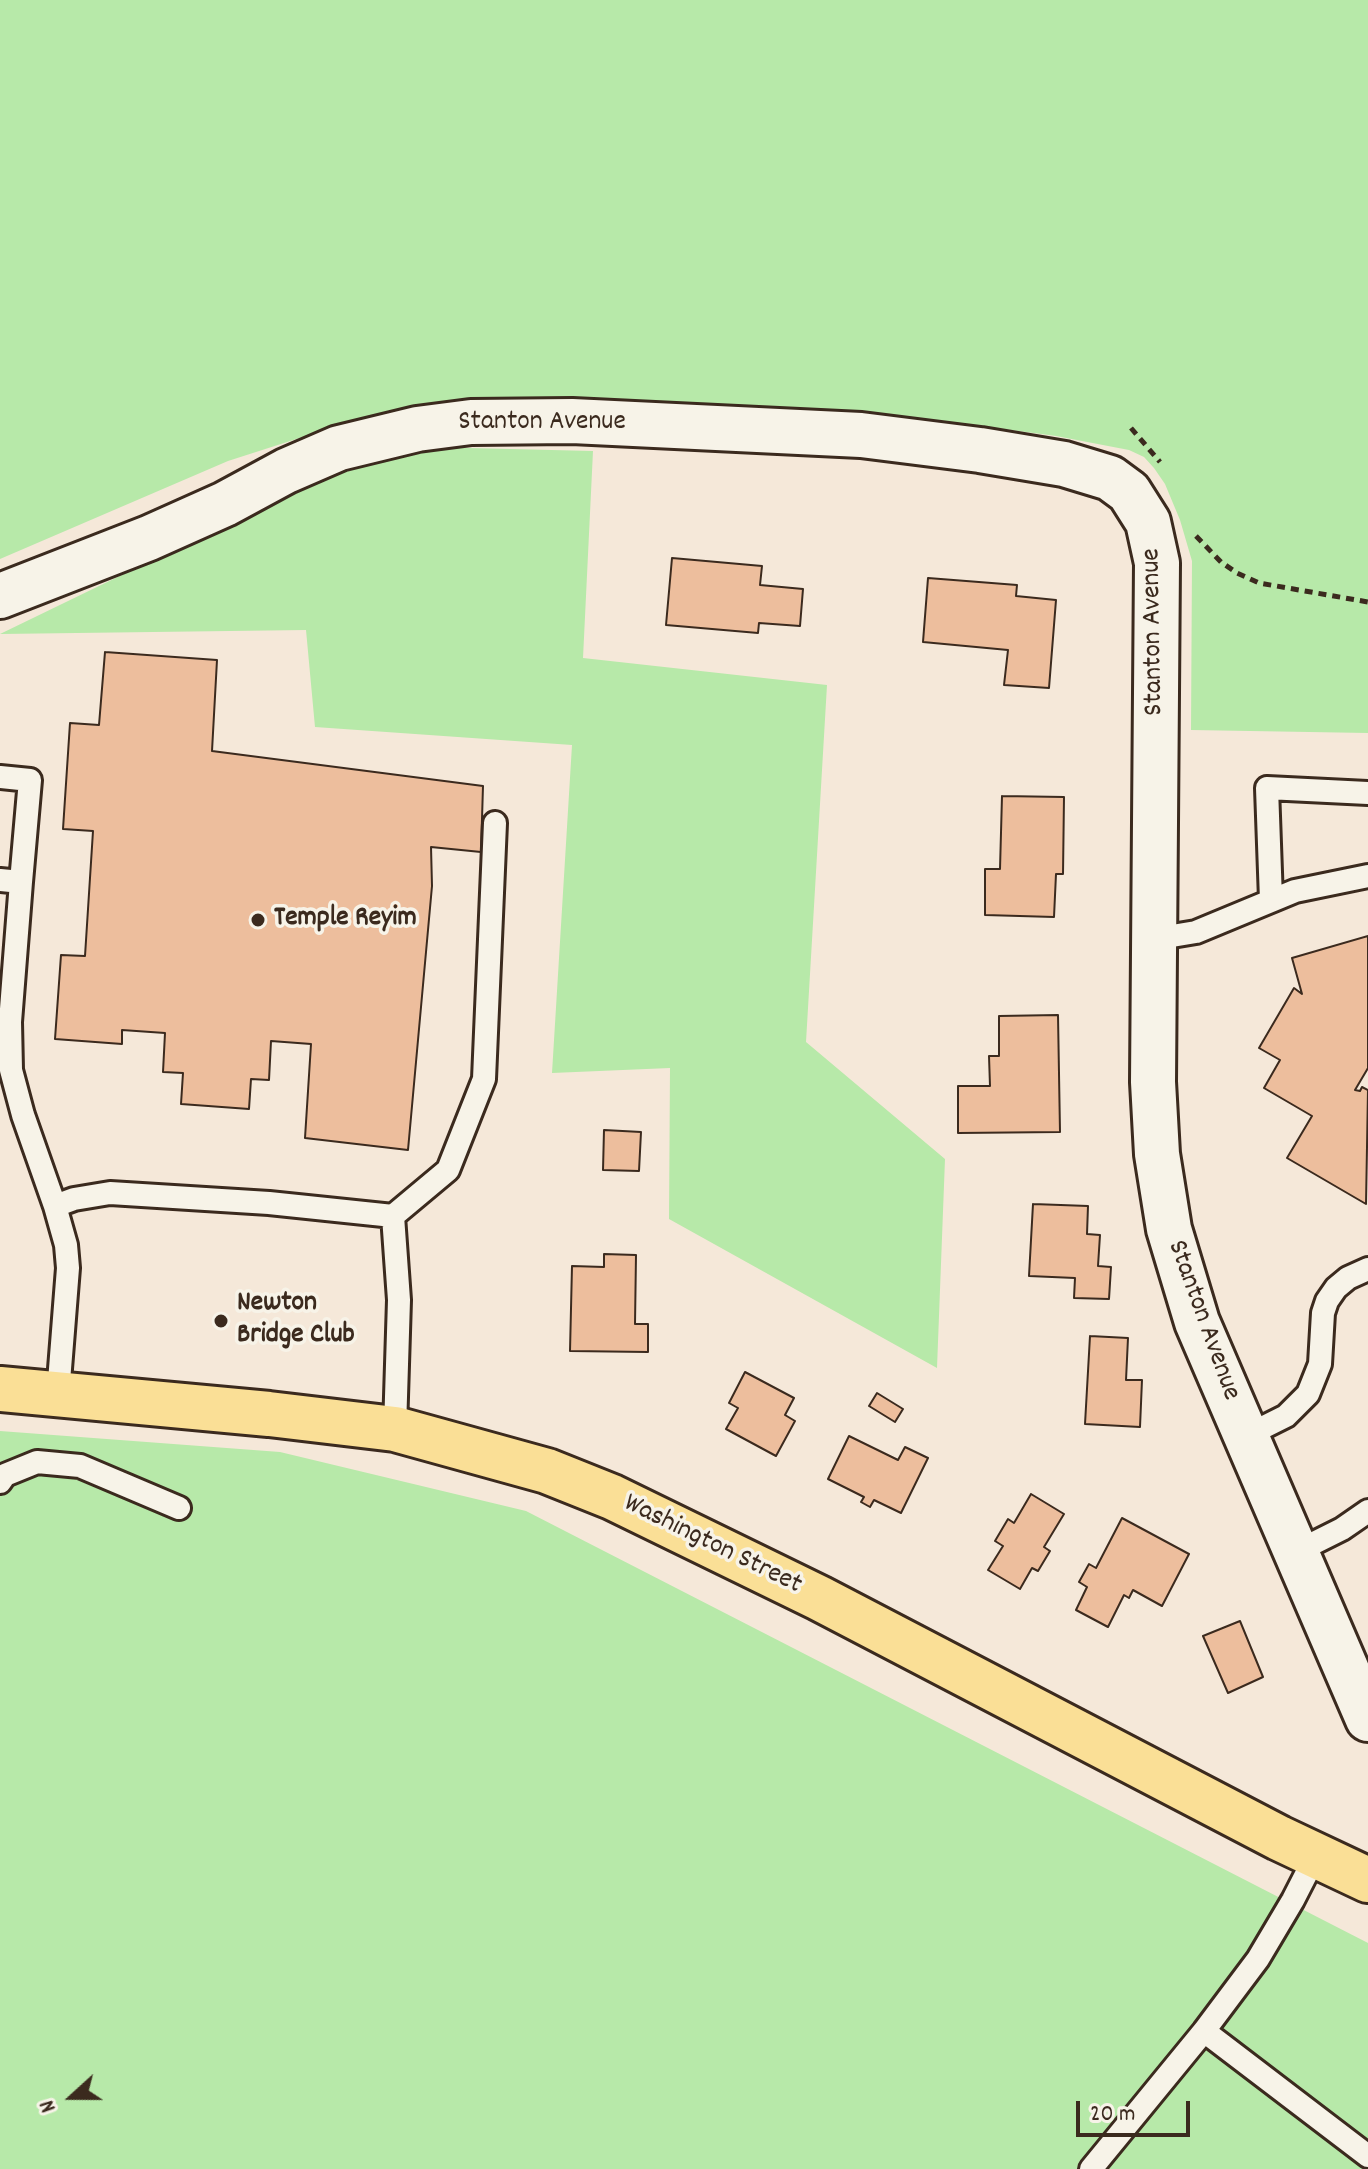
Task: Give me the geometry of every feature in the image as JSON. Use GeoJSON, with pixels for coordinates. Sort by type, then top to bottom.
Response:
{"type":"FeatureCollection","features":[{"type":"Feature","properties":{"kind":"main road","name":"Washington Street"},"geometry":{"type":"LineString","coordinates":[[0,1389],[395,1429],[547,1471],[612,1497],[819,1598],[1316,1855],[1366,1873]]}},
{"type":"Feature","properties":{"kind":"street","name":"Stanton Avenue"},"geometry":{"type":"LineString","coordinates":[[0,596],[149,538],[339,448],[445,424],[498,420],[572,421],[831,432],[980,450],[1097,473],[1120,484],[1136,501],[1152,535],[1157,563],[1154,1120],[1169,1229],[1197,1322],[1368,1719]]}},
{"type":"Feature","properties":{"kind":"lane"},"geometry":{"type":"LineString","coordinates":[[0,777],[30,780],[11,881],[6,981],[11,1070],[66,1245],[68,1268],[58,1394]]}},
{"type":"Feature","properties":{"kind":"lane"},"geometry":{"type":"LineString","coordinates":[[1271,900],[1267,788],[1368,793]]}},
{"type":"Feature","properties":{"kind":"lane"},"geometry":{"type":"LineString","coordinates":[[55,1206],[74,1199],[110,1193],[269,1203],[393,1216],[448,1170],[484,1079],[495,823]]}},
{"type":"Feature","properties":{"kind":"lane"},"geometry":{"type":"LineString","coordinates":[[1154,939],[1196,932],[1295,891],[1368,876]]}},
{"type":"Feature","properties":{"kind":"lane"},"geometry":{"type":"LineString","coordinates":[[393,1216],[399,1300],[395,1429]]}},
{"type":"Feature","properties":{"kind":"lane"},"geometry":{"type":"LineString","coordinates":[[1246,1436],[1286,1416],[1308,1394],[1320,1364],[1323,1313],[1327,1301],[1348,1278],[1368,1269]]}},
{"type":"Feature","properties":{"kind":"lane"},"geometry":{"type":"LineString","coordinates":[[0,1482],[5,1475],[37,1462],[80,1466],[179,1508]]}},
{"type":"Feature","properties":{"kind":"lane"},"geometry":{"type":"LineString","coordinates":[[1296,1552],[1342,1529],[1368,1511]]}},
{"type":"Feature","properties":{"kind":"lane"},"geometry":{"type":"LineString","coordinates":[[1091,2169],[1204,2031],[1258,1959],[1316,1855]]}},
{"type":"Feature","properties":{"kind":"lane"},"geometry":{"type":"LineString","coordinates":[[1204,2031],[1368,2156]]}},
{"type":"Feature","properties":{"kind":"path"},"geometry":{"type":"LineString","coordinates":[[1131,428],[1151,449],[1164,469]]}},
{"type":"Feature","properties":{"kind":"path"},"geometry":{"type":"LineString","coordinates":[[1190,525],[1207,551],[1237,573],[1259,583],[1368,602]]}},
{"type":"Feature","properties":{"kind":"green space"},"geometry":{"type":"Polygon","coordinates":[[[0,0],[1368,0],[1368,733],[1191,730],[1192,561],[1180,520],[1165,484],[1154,468],[1144,457],[1129,450],[1056,436],[936,420],[868,413],[690,405],[413,410],[340,425],[228,461],[0,559],[0,0]]]}},
{"type":"Feature","properties":{"kind":"green space"},"geometry":{"type":"Polygon","coordinates":[[[427,447],[593,451],[583,658],[827,685],[806,1042],[945,1159],[937,1368],[669,1219],[670,1068],[552,1073],[572,745],[315,727],[306,630],[0,634],[229,523],[348,470],[427,447]]]}},
{"type":"Feature","properties":{"kind":"green space"},"geometry":{"type":"Polygon","coordinates":[[[0,1431],[280,1452],[526,1511],[1368,1943],[1368,2169],[0,2169],[0,1431]]]}},
{"type":"Feature","properties":{"kind":"building"},"geometry":{"type":"Polygon","coordinates":[[[672,558],[762,566],[760,585],[803,589],[800,626],[759,623],[758,633],[666,625],[672,558]]]}},
{"type":"Feature","properties":{"kind":"building"},"geometry":{"type":"Polygon","coordinates":[[[928,578],[1017,585],[1016,596],[1056,600],[1049,688],[1004,685],[1008,650],[923,642],[928,578]]]}},
{"type":"Feature","properties":{"kind":"building","name":"Temple Reyim"},"geometry":{"type":"Polygon","coordinates":[[[105,652],[217,660],[212,751],[483,786],[481,852],[431,847],[432,886],[408,1150],[305,1138],[311,1044],[271,1041],[269,1080],[251,1079],[249,1109],[181,1104],[183,1073],[163,1072],[165,1033],[122,1030],[122,1044],[55,1039],[61,955],[85,956],[93,831],[63,829],[70,723],[99,725],[105,652]]]}},
{"type":"Feature","properties":{"kind":"building"},"geometry":{"type":"Polygon","coordinates":[[[1002,796],[1064,797],[1063,874],[1056,874],[1054,917],[985,915],[985,869],[1000,869],[1002,796]]]}},
{"type":"Feature","properties":{"kind":"building"},"geometry":{"type":"Polygon","coordinates":[[[1368,936],[1368,1068],[1355,1090],[1360,1091],[1362,1087],[1368,1090],[1366,1204],[1287,1158],[1312,1116],[1264,1088],[1280,1060],[1259,1048],[1294,988],[1302,994],[1292,958],[1368,936]]]}},
{"type":"Feature","properties":{"kind":"building"},"geometry":{"type":"Polygon","coordinates":[[[1058,1015],[1060,1132],[958,1133],[958,1086],[990,1086],[989,1056],[999,1056],[999,1016],[1058,1015]]]}},
{"type":"Feature","properties":{"kind":"building"},"geometry":{"type":"Polygon","coordinates":[[[604,1130],[641,1132],[639,1171],[603,1170],[604,1130]]]}},
{"type":"Feature","properties":{"kind":"building"},"geometry":{"type":"Polygon","coordinates":[[[1033,1204],[1088,1206],[1087,1234],[1100,1235],[1098,1266],[1111,1267],[1109,1299],[1074,1298],[1075,1278],[1029,1276],[1033,1204]]]}},
{"type":"Feature","properties":{"kind":"building"},"geometry":{"type":"Polygon","coordinates":[[[604,1254],[636,1255],[635,1324],[648,1324],[648,1352],[570,1351],[572,1266],[604,1267],[604,1254]]]}},
{"type":"Feature","properties":{"kind":"building"},"geometry":{"type":"Polygon","coordinates":[[[1090,1336],[1128,1338],[1126,1380],[1142,1380],[1140,1427],[1085,1424],[1090,1336]]]}},
{"type":"Feature","properties":{"kind":"building"},"geometry":{"type":"Polygon","coordinates":[[[745,1372],[794,1398],[785,1415],[795,1421],[776,1456],[726,1429],[738,1408],[729,1403],[745,1372]]]}},
{"type":"Feature","properties":{"kind":"building"},"geometry":{"type":"Polygon","coordinates":[[[877,1393],[903,1409],[895,1422],[869,1406],[877,1393]]]}},
{"type":"Feature","properties":{"kind":"building"},"geometry":{"type":"Polygon","coordinates":[[[849,1436],[898,1460],[905,1447],[928,1458],[901,1513],[874,1500],[870,1507],[861,1502],[864,1497],[828,1479],[849,1436]]]}},
{"type":"Feature","properties":{"kind":"building"},"geometry":{"type":"Polygon","coordinates":[[[1031,1494],[1064,1514],[1044,1547],[1050,1551],[1038,1571],[1032,1568],[1020,1589],[988,1570],[1003,1546],[995,1541],[1008,1519],[1014,1523],[1031,1494]]]}},
{"type":"Feature","properties":{"kind":"building"},"geometry":{"type":"Polygon","coordinates":[[[1122,1518],[1189,1554],[1162,1606],[1133,1590],[1129,1598],[1124,1595],[1108,1627],[1076,1610],[1087,1587],[1079,1582],[1089,1564],[1096,1568],[1122,1518]]]}},
{"type":"Feature","properties":{"kind":"building"},"geometry":{"type":"Polygon","coordinates":[[[1240,1621],[1263,1677],[1228,1693],[1203,1636],[1240,1621]]]}},
{"type":"Feature","properties":{"kind":"place","name":"Temple Reyim"},"geometry":{"type":"Point","coordinates":[258,920]}},
{"type":"Feature","properties":{"kind":"place","name":"Newton Bridge Club"},"geometry":{"type":"Point","coordinates":[221,1321]}}]}
